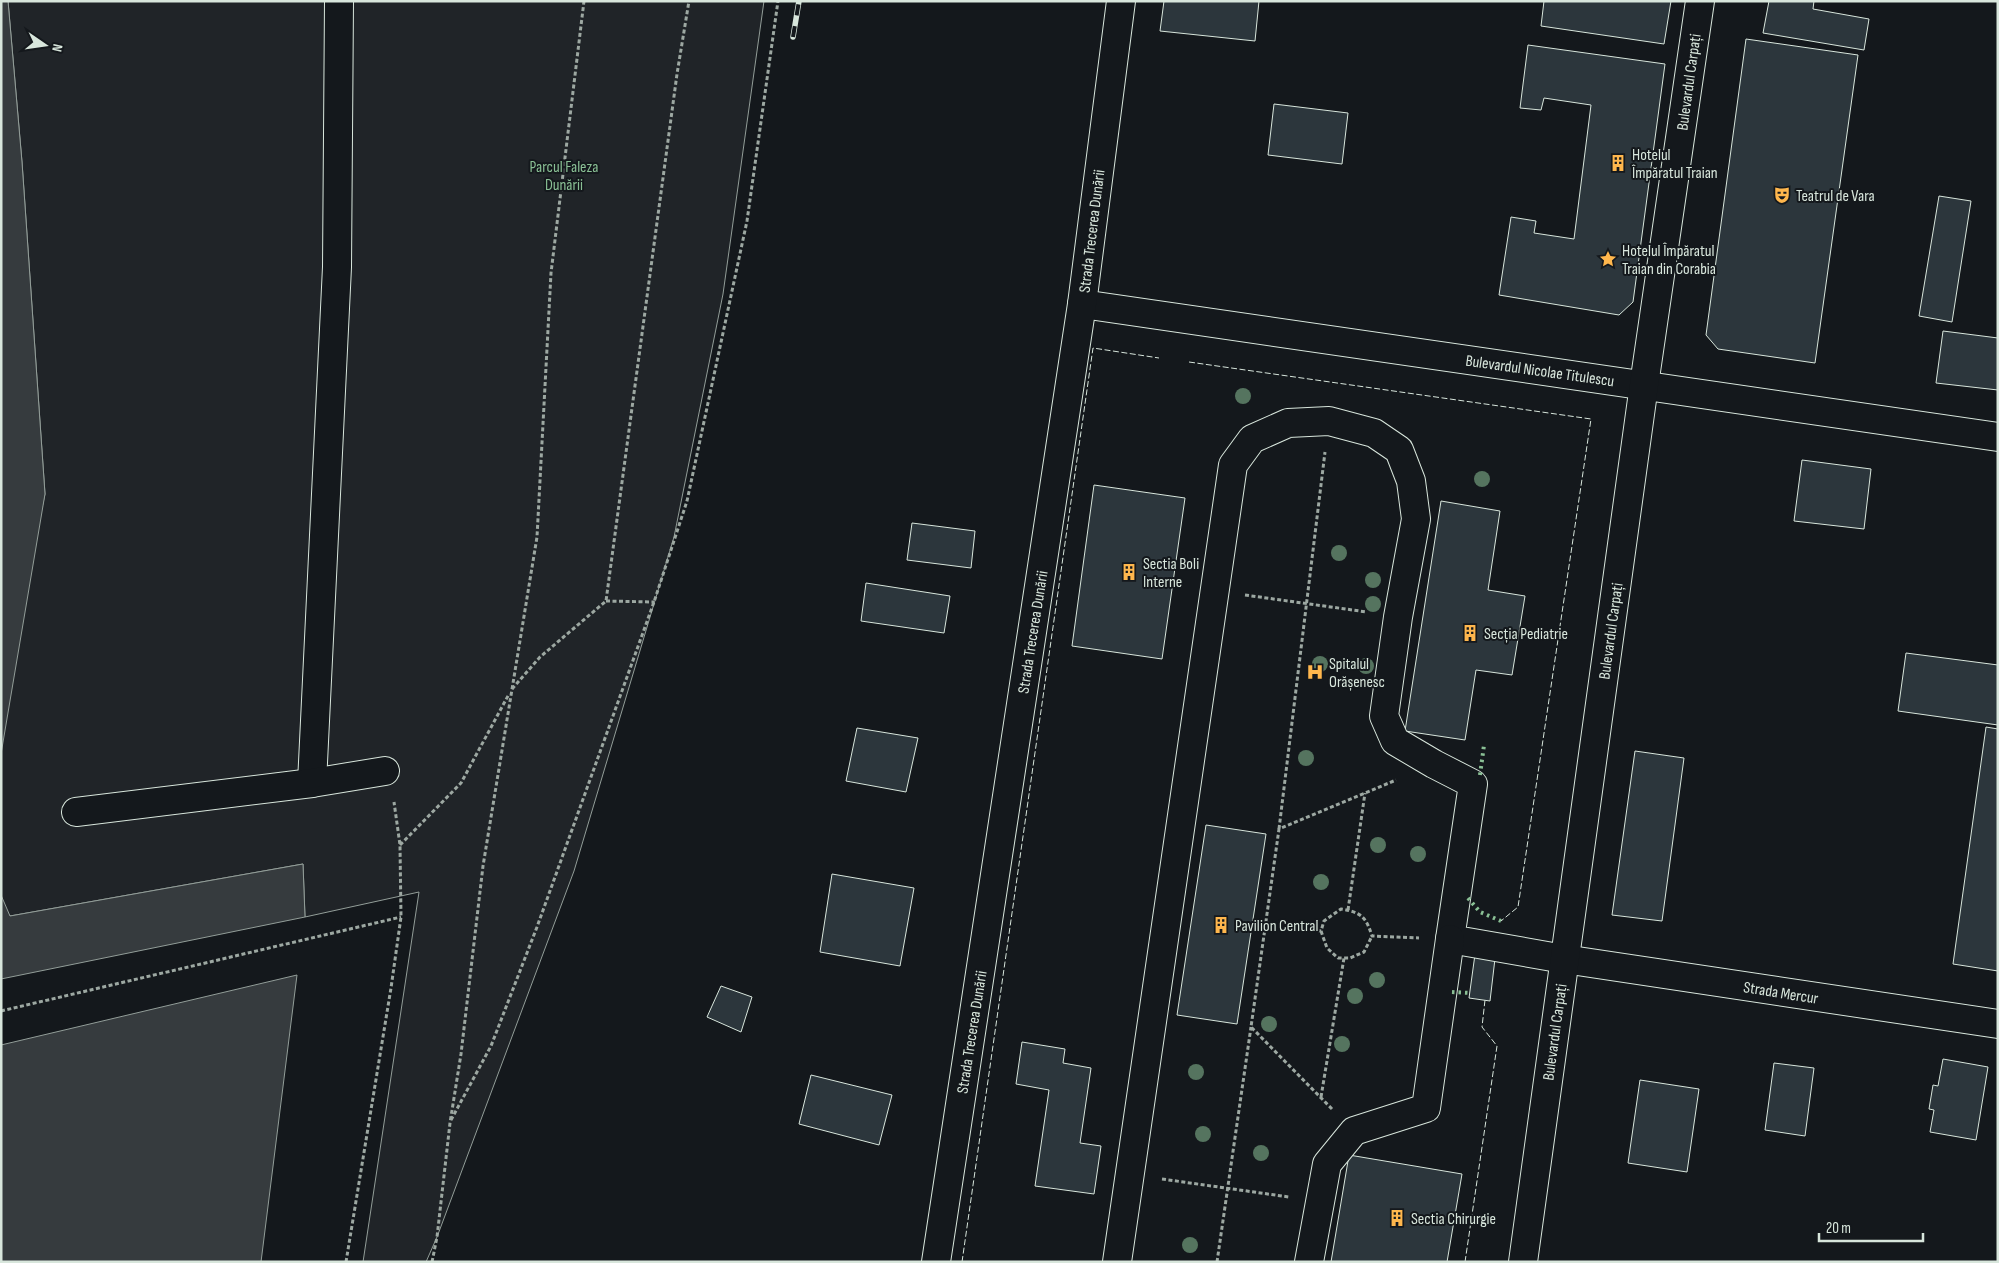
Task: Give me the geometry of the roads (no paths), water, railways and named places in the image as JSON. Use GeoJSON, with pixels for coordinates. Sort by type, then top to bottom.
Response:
{"type":"FeatureCollection","features":[{"type":"Feature","properties":{"kind":"street"},"geometry":{"type":"LineString","coordinates":[[312,783],[337,267],[339,1]]}},
{"type":"Feature","properties":{"kind":"street","name":"Strada Trecerea Dunării"},"geometry":{"type":"LineString","coordinates":[[936,1262],[1082,304],[1121,1]]}},
{"type":"Feature","properties":{"kind":"street","name":"Bulevardul Carpați"},"geometry":{"type":"LineString","coordinates":[[1523,1262],[1644,385],[1700,1]]}},
{"type":"Feature","properties":{"kind":"street","name":"Bulevardul Nicolae Titulescu"},"geometry":{"type":"LineString","coordinates":[[1082,304],[1998,437]]}},
{"type":"Feature","properties":{"kind":"street"},"geometry":{"type":"LineString","coordinates":[[1117,1262],[1233,465],[1252,438],[1288,424],[1329,421],[1374,433],[1399,450],[1411,481],[1416,519],[1398,617],[1384,716],[1395,741],[1473,784],[1426,1108],[1354,1131],[1326,1164],[1309,1262]]}},
{"type":"Feature","properties":{"kind":"street"},"geometry":{"type":"LineString","coordinates":[[76,812],[312,783],[385,771]]}},
{"type":"Feature","properties":{"kind":"street","name":"Strada Mercur"},"geometry":{"type":"LineString","coordinates":[[1450,939],[1564,959],[1998,1024]]}},
{"type":"Feature","properties":{"kind":"railway"},"geometry":{"type":"LineString","coordinates":[[793,37],[799,1]]}},
{"type":"Feature","properties":{"kind":"place","name":"Hotelul Împăratul Traian"},"geometry":{"type":"Point","coordinates":[1618,163]}},
{"type":"Feature","properties":{"kind":"place","name":"Teatrul de Vara"},"geometry":{"type":"Point","coordinates":[1782,195]}},
{"type":"Feature","properties":{"kind":"place","name":"Hotelul Împăratul Traian din Corabia"},"geometry":{"type":"Point","coordinates":[1608,259]}},
{"type":"Feature","properties":{"kind":"place","name":"Sectia Boli Interne"},"geometry":{"type":"Point","coordinates":[1129,572]}},
{"type":"Feature","properties":{"kind":"place","name":"Secția Pediatrie"},"geometry":{"type":"Point","coordinates":[1470,633]}},
{"type":"Feature","properties":{"kind":"place","name":"Spitalul Orășenesc"},"geometry":{"type":"Point","coordinates":[1315,672]}},
{"type":"Feature","properties":{"kind":"place","name":"Pavilion Central"},"geometry":{"type":"Point","coordinates":[1221,925]}},
{"type":"Feature","properties":{"kind":"place","name":"Sectia Chirurgie"},"geometry":{"type":"Point","coordinates":[1397,1218]}},
{"type":"Feature","properties":{"kind":"park label","name":"Parcul Faleza Dunării"},"geometry":{"type":"Point","coordinates":[564,175]}}]}
